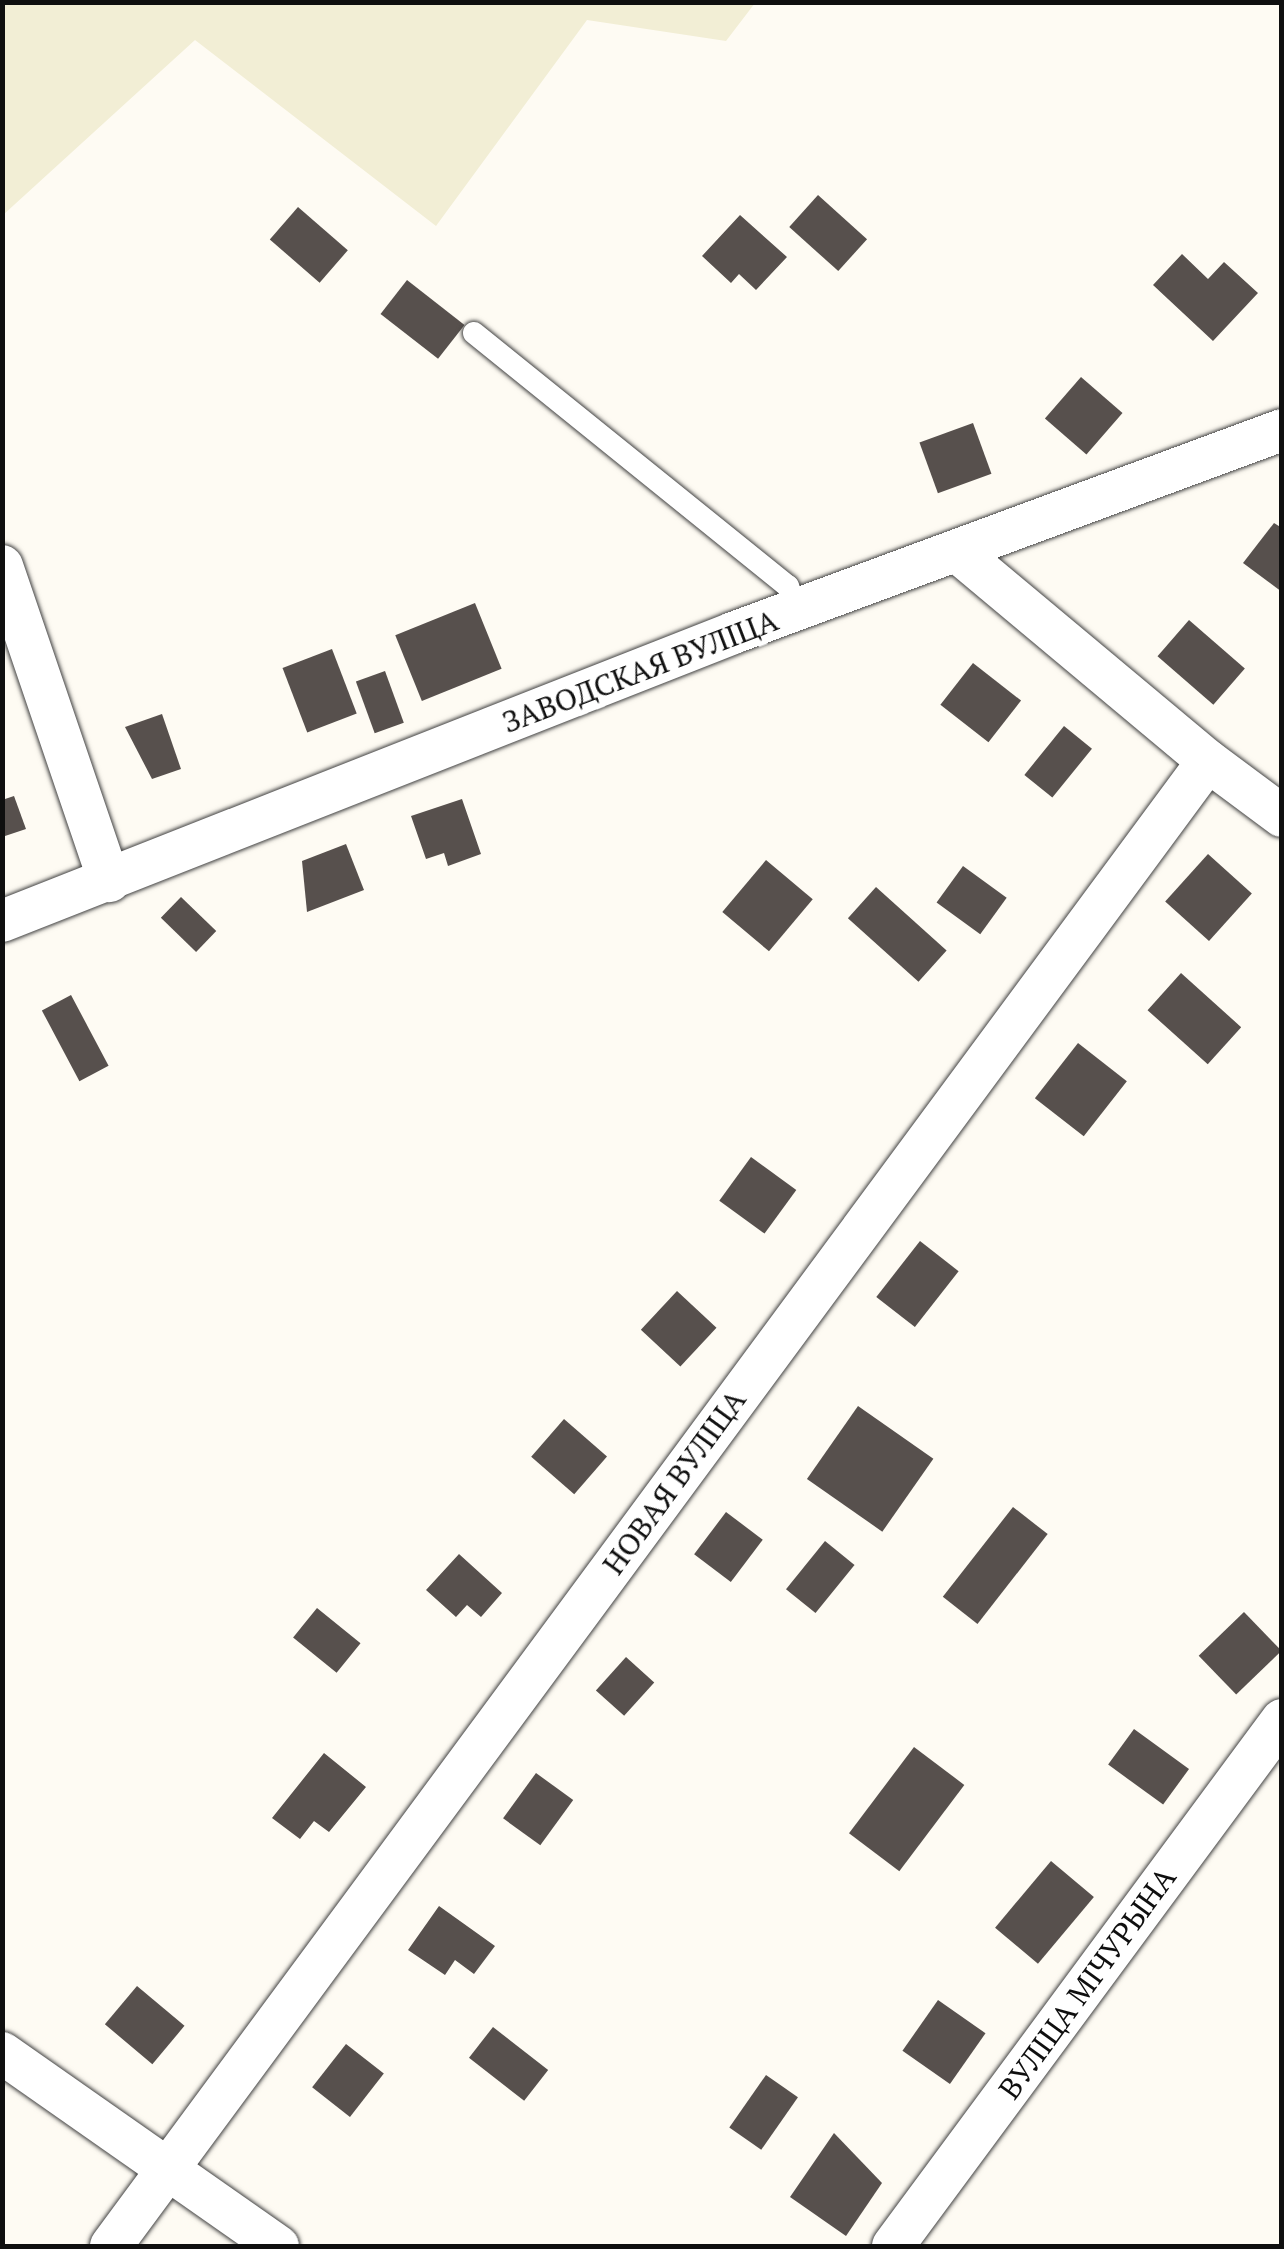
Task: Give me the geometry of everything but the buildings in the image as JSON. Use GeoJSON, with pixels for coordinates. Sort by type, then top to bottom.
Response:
{"type":"FeatureCollection","features":[{"type":"Feature","properties":{"kind":"street","name":"ЗАВОДСКАЯ ВУЛІЦА"},"geometry":{"type":"LineString","coordinates":[[2,921],[796,610],[1282,430]]}},
{"type":"Feature","properties":{"kind":"street"},"geometry":{"type":"LineString","coordinates":[[958,552],[1208,761],[1282,816]]}},
{"type":"Feature","properties":{"kind":"street"},"geometry":{"type":"LineString","coordinates":[[2,566],[109,881]]}},
{"type":"Feature","properties":{"kind":"street","name":"НОВАЯ ВУЛІЦА"},"geometry":{"type":"LineString","coordinates":[[111,2246],[1208,761]]}},
{"type":"Feature","properties":{"kind":"street","name":"ВУЛІЦА МІЧУРЫНА"},"geometry":{"type":"LineString","coordinates":[[893,2246],[1282,1720]]}},
{"type":"Feature","properties":{"kind":"street"},"geometry":{"type":"LineString","coordinates":[[2,2052],[278,2246]]}},
{"type":"Feature","properties":{"kind":"lane"},"geometry":{"type":"LineString","coordinates":[[474,333],[788,586],[796,610]]}},
{"type":"Feature","properties":{"kind":"shaded area"},"geometry":{"type":"Polygon","coordinates":[[[3,2],[755,3],[726,41],[587,20],[436,226],[195,40],[3,215],[3,2]]]}}]}
